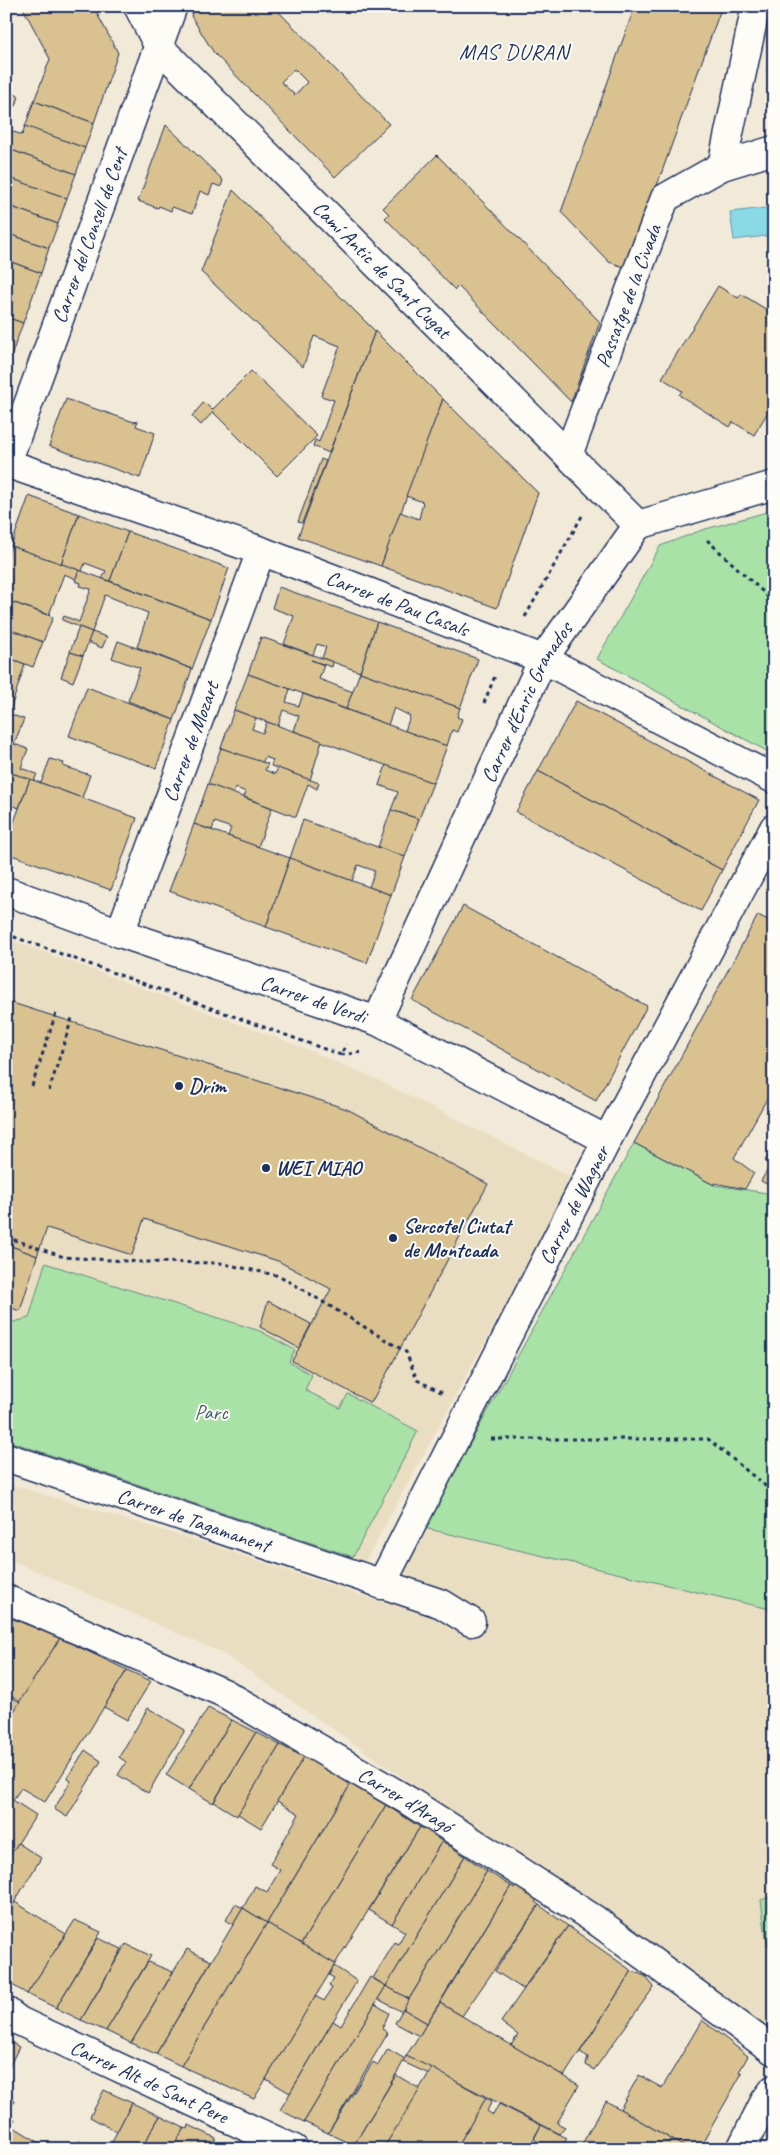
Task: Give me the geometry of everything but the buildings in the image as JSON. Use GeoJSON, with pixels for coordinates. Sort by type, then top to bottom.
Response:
{"type":"FeatureCollection","features":[{"type":"Feature","properties":{"kind":"street","name":"Camí Antic de Sant Cugat"},"geometry":{"type":"LineString","coordinates":[[138,6],[159,47],[638,525]]}},
{"type":"Feature","properties":{"kind":"street","name":"Carrer del Consell de Cent"},"geometry":{"type":"LineString","coordinates":[[6,464],[173,6]]}},
{"type":"Feature","properties":{"kind":"street"},"geometry":{"type":"LineString","coordinates":[[722,166],[756,6]]}},
{"type":"Feature","properties":{"kind":"street","name":"Passatge de la Civada"},"geometry":{"type":"LineString","coordinates":[[568,455],[665,198],[722,166],[774,150]]}},
{"type":"Feature","properties":{"kind":"street","name":"Carrer de Pau Casals"},"geometry":{"type":"LineString","coordinates":[[6,464],[260,551],[543,659],[774,779]]}},
{"type":"Feature","properties":{"kind":"street"},"geometry":{"type":"LineString","coordinates":[[638,525],[774,485]]}},
{"type":"Feature","properties":{"kind":"street","name":"Carrer d'Enric Granados"},"geometry":{"type":"LineString","coordinates":[[368,1018],[543,659],[638,525]]}},
{"type":"Feature","properties":{"kind":"street","name":"Carrer de Mozart"},"geometry":{"type":"LineString","coordinates":[[120,933],[260,551]]}},
{"type":"Feature","properties":{"kind":"street","name":"Carrer de Wagner"},"geometry":{"type":"LineString","coordinates":[[381,1585],[608,1140],[774,828]]}},
{"type":"Feature","properties":{"kind":"street","name":"Carrer de Verdi"},"geometry":{"type":"LineString","coordinates":[[6,891],[120,933],[368,1018],[608,1140]]}},
{"type":"Feature","properties":{"kind":"street","name":"Carrer de Tagamanent"},"geometry":{"type":"LineString","coordinates":[[6,1457],[442,1604],[470,1622]]}},
{"type":"Feature","properties":{"kind":"street","name":"Carrer d'Aragó"},"geometry":{"type":"LineString","coordinates":[[6,1599],[224,1693],[399,1795],[594,1919],[774,2051]]}},
{"type":"Feature","properties":{"kind":"street","name":"Carrer Alt de Sant Pere"},"geometry":{"type":"LineString","coordinates":[[6,2011],[19,2021],[294,2149]]}},
{"type":"Feature","properties":{"kind":"street"},"geometry":{"type":"LineString","coordinates":[[741,2149],[764,2101],[774,2089]]}},
{"type":"Feature","properties":{"kind":"path"},"geometry":{"type":"LineString","coordinates":[[521,624],[599,486]]}},
{"type":"Feature","properties":{"kind":"path"},"geometry":{"type":"LineString","coordinates":[[678,513],[774,602]]}},
{"type":"Feature","properties":{"kind":"path"},"geometry":{"type":"LineString","coordinates":[[483,705],[498,668]]}},
{"type":"Feature","properties":{"kind":"path"},"geometry":{"type":"LineString","coordinates":[[6,934],[341,1055],[369,1051]]}},
{"type":"Feature","properties":{"kind":"path"},"geometry":{"type":"LineString","coordinates":[[32,1086],[56,1013]]}},
{"type":"Feature","properties":{"kind":"path"},"geometry":{"type":"LineString","coordinates":[[49,1091],[72,1018]]}},
{"type":"Feature","properties":{"kind":"path"},"geometry":{"type":"LineString","coordinates":[[341,1055],[368,1018]]}},
{"type":"Feature","properties":{"kind":"path"},"geometry":{"type":"LineString","coordinates":[[6,1238],[64,1258],[220,1263],[280,1276],[406,1352],[418,1380],[444,1393]]}},
{"type":"Feature","properties":{"kind":"path"},"geometry":{"type":"LineString","coordinates":[[455,1439],[708,1439],[774,1492]]}},
{"type":"Feature","properties":{"kind":"shaded area"},"geometry":{"type":"Polygon","coordinates":[[[6,938],[294,1044],[368,1075],[574,1178],[364,1564],[6,1461],[6,938]]]}},
{"type":"Feature","properties":{"kind":"shaded area"},"geometry":{"type":"Polygon","coordinates":[[[6,1483],[200,1541],[384,1603],[424,1528],[774,1610],[774,2033],[222,1653],[6,1558],[6,1483]]]}},
{"type":"Feature","properties":{"kind":"green space"},"geometry":{"type":"Polygon","coordinates":[[[774,510],[774,755],[597,659],[660,546],[702,530],[774,510]]]}},
{"type":"Feature","properties":{"kind":"green space"},"geometry":{"type":"Polygon","coordinates":[[[634,1143],[714,1185],[774,1194],[774,1610],[424,1528],[634,1143]]]}},
{"type":"Feature","properties":{"kind":"green space","name":"Parc"},"geometry":{"type":"Polygon","coordinates":[[[45,1263],[260,1331],[295,1350],[289,1362],[312,1375],[305,1390],[340,1408],[348,1394],[418,1431],[353,1557],[6,1440],[6,1324],[29,1318],[45,1263]]]}},
{"type":"Feature","properties":{"kind":"green space"},"geometry":{"type":"Polygon","coordinates":[[[774,1896],[774,1943],[767,1945],[761,1900],[774,1896]]]}},
{"type":"Feature","properties":{"kind":"water"},"geometry":{"type":"Polygon","coordinates":[[[774,207],[774,235],[734,240],[730,212],[774,207]]]}},
{"type":"Feature","properties":{"kind":"place","name":"Drim"},"geometry":{"type":"Point","coordinates":[179,1086]}},
{"type":"Feature","properties":{"kind":"place","name":"WEI MIAO"},"geometry":{"type":"Point","coordinates":[266,1168]}},
{"type":"Feature","properties":{"kind":"place","name":"Sercotel Ciutat de Montcada"},"geometry":{"type":"Point","coordinates":[393,1238]}},
{"type":"Feature","properties":{"kind":"district","name":"MAS DURAN"},"geometry":{"type":"Point","coordinates":[514,51]}}]}
